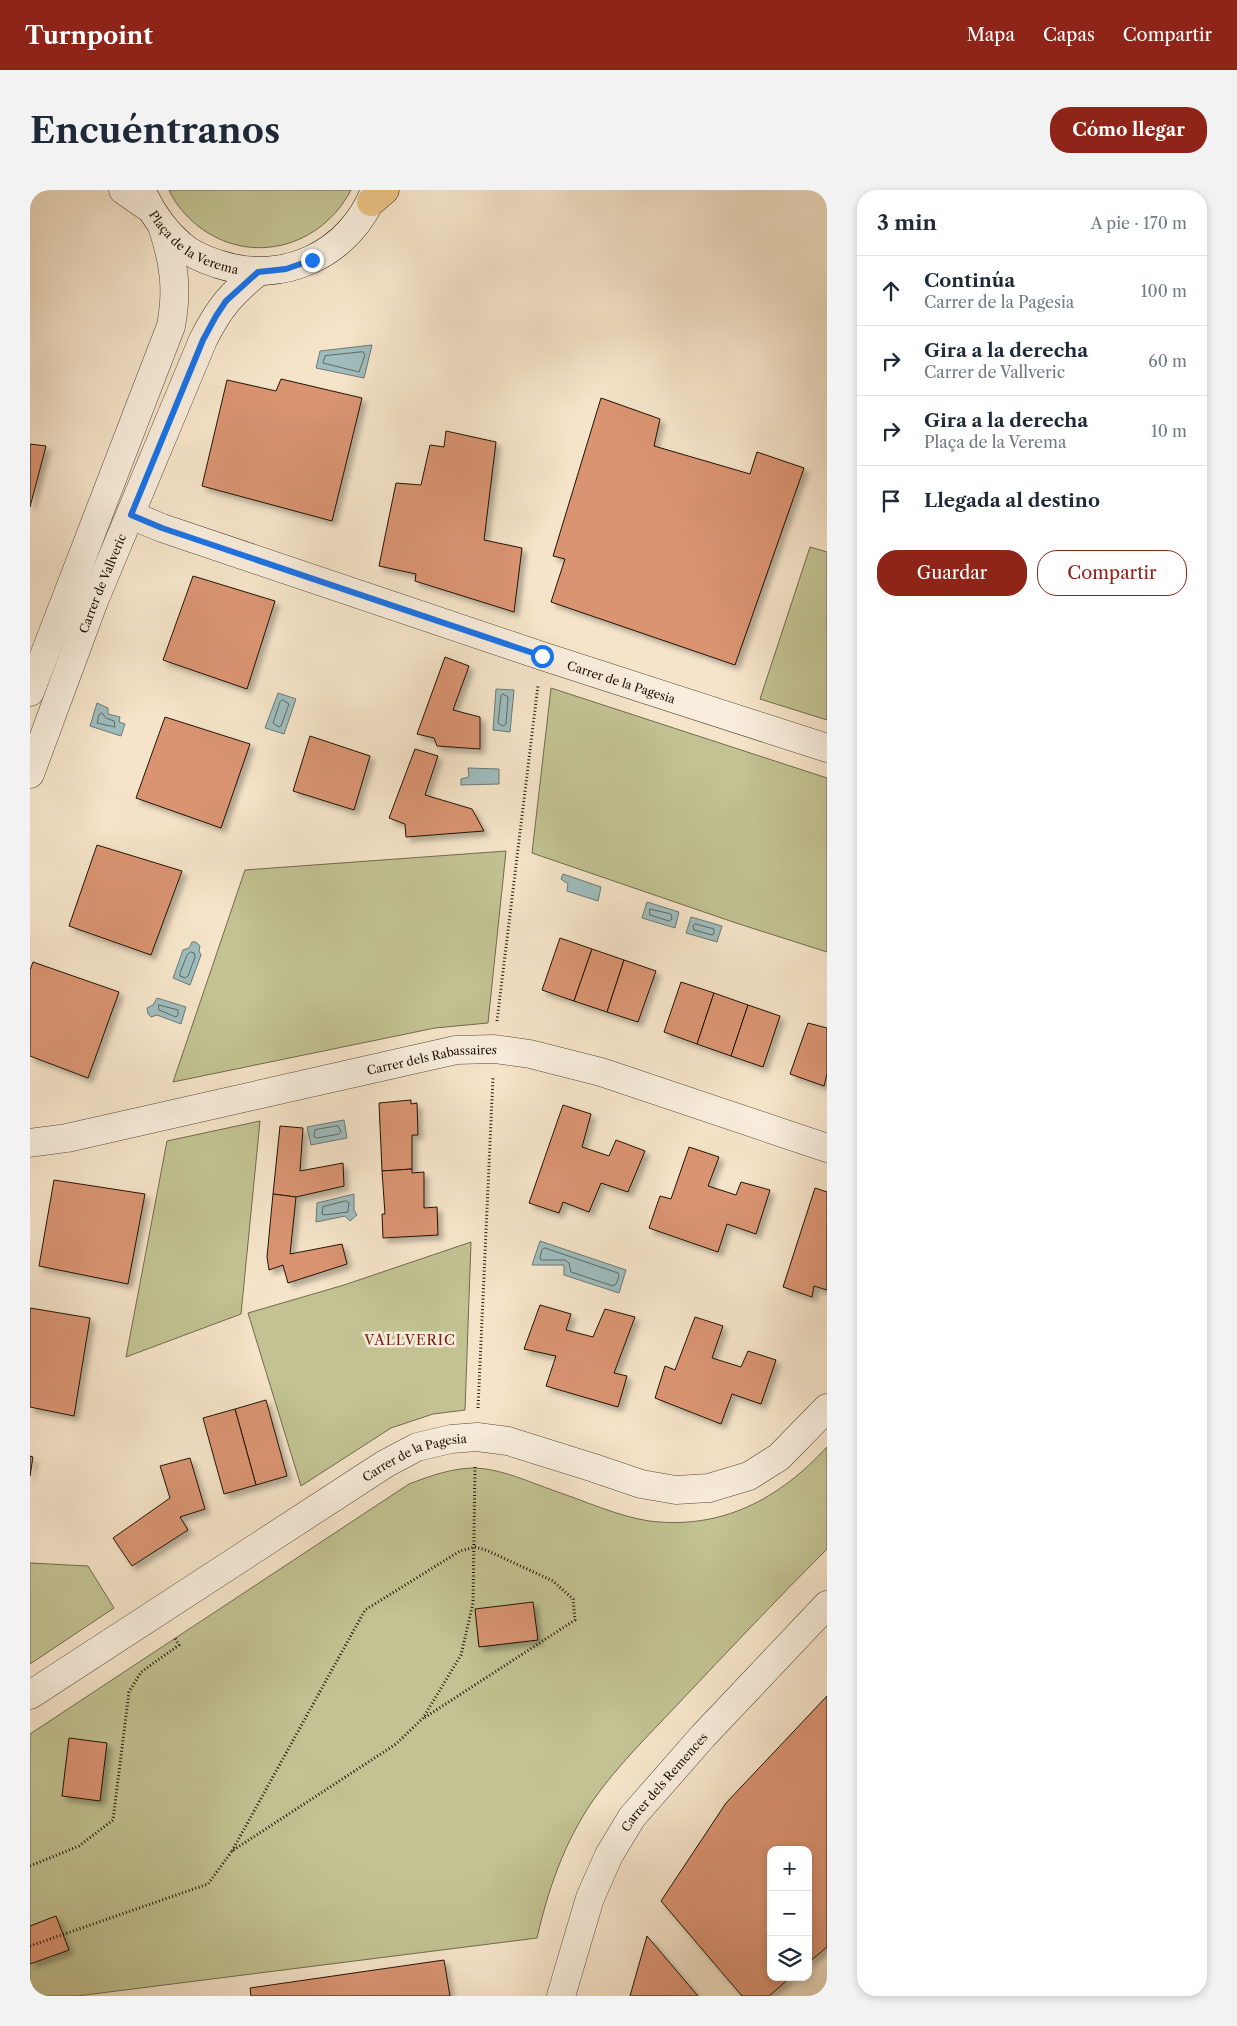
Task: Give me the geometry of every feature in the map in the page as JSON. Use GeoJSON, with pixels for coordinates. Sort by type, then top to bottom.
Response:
{"type":"FeatureCollection","features":[{"type":"Feature","properties":{"kind":"street","name":"Plaça de la Verema"},"geometry":{"type":"LineString","coordinates":[[123,190],[151,208],[182,246],[205,260],[231,269],[258,272],[286,269],[320,255],[336,245],[355,226],[377,194]]}},
{"type":"Feature","properties":{"kind":"street"},"geometry":{"type":"LineString","coordinates":[[30,692],[171,326],[175,302],[175,276],[171,252],[151,208]]}},
{"type":"Feature","properties":{"kind":"street","name":"Carrer de Vallveric"},"geometry":{"type":"LineString","coordinates":[[30,774],[94,602],[203,340],[216,316],[237,290],[258,272]]}},
{"type":"Feature","properties":{"kind":"street","name":"Carrer de la Pagesia"},"geometry":{"type":"LineString","coordinates":[[131,515],[162,528],[542,656],[827,748]]}},
{"type":"Feature","properties":{"kind":"street","name":"Carrer dels Rabassaires"},"geometry":{"type":"LineString","coordinates":[[30,1143],[67,1138],[456,1050],[494,1049],[530,1054],[601,1072],[827,1148]]}},
{"type":"Feature","properties":{"kind":"street","name":"Carrer de la Pagesia"},"geometry":{"type":"LineString","coordinates":[[30,1695],[386,1464],[417,1447],[460,1438],[477,1437],[508,1441],[640,1484],[676,1490],[709,1488],[749,1476],[779,1458],[827,1408]]}},
{"type":"Feature","properties":{"kind":"street","name":"Carrer dels Remences"},"geometry":{"type":"LineString","coordinates":[[562,1996],[590,1898],[609,1855],[632,1817],[703,1736],[827,1605]]}},
{"type":"Feature","properties":{"kind":"path"},"geometry":{"type":"LineString","coordinates":[[423,1718],[461,1655],[473,1603],[475,1468]]}},
{"type":"Feature","properties":{"kind":"path"},"geometry":{"type":"LineString","coordinates":[[30,1946],[208,1884],[232,1851],[365,1610],[460,1551],[475,1547],[486,1550],[553,1581],[573,1599],[576,1620],[423,1718],[396,1744],[232,1851]]}},
{"type":"Feature","properties":{"kind":"path"},"geometry":{"type":"LineString","coordinates":[[30,1866],[79,1846],[113,1820],[129,1692],[141,1672],[180,1646],[175,1638]]}},
{"type":"Feature","properties":{"kind":"green space"},"geometry":{"type":"Polygon","coordinates":[[[169,190],[351,190],[338,210],[322,225],[303,237],[283,245],[262,248],[240,246],[219,239],[198,226],[181,210],[169,190]]]}},
{"type":"Feature","properties":{"kind":"green space"},"geometry":{"type":"Polygon","coordinates":[[[810,547],[827,552],[827,720],[760,699],[810,547]]]}},
{"type":"Feature","properties":{"kind":"green space"},"geometry":{"type":"Polygon","coordinates":[[[551,688],[827,778],[827,952],[532,853],[551,688]]]}},
{"type":"Feature","properties":{"kind":"green space"},"geometry":{"type":"Polygon","coordinates":[[[506,851],[488,1023],[435,1028],[173,1082],[245,870],[506,851]]]}},
{"type":"Feature","properties":{"kind":"green space"},"geometry":{"type":"Polygon","coordinates":[[[260,1121],[241,1314],[126,1357],[167,1141],[260,1121]]]}},
{"type":"Feature","properties":{"kind":"green space"},"geometry":{"type":"Polygon","coordinates":[[[471,1242],[465,1410],[433,1414],[391,1428],[301,1486],[248,1313],[344,1285],[471,1242]]]}},
{"type":"Feature","properties":{"kind":"green space"},"geometry":{"type":"Polygon","coordinates":[[[827,1447],[827,1549],[644,1740],[601,1789],[582,1818],[565,1850],[546,1902],[537,1938],[77,1996],[30,1996],[30,1734],[409,1484],[425,1478],[458,1469],[485,1469],[515,1476],[625,1516],[649,1521],[676,1523],[701,1521],[725,1515],[769,1496],[789,1482],[827,1447]]]}},
{"type":"Feature","properties":{"kind":"green space"},"geometry":{"type":"Polygon","coordinates":[[[30,1563],[88,1566],[114,1608],[30,1664],[30,1563]]]}},
{"type":"Feature","properties":{"kind":"water"},"geometry":{"type":"Polygon","coordinates":[[[372,345],[364,378],[316,368],[320,351],[372,345]]]}},
{"type":"Feature","properties":{"kind":"water"},"geometry":{"type":"Polygon","coordinates":[[[496,689],[514,690],[510,732],[493,730],[496,689]]]}},
{"type":"Feature","properties":{"kind":"water"},"geometry":{"type":"Polygon","coordinates":[[[278,693],[296,699],[284,734],[265,728],[278,693]]]}},
{"type":"Feature","properties":{"kind":"water"},"geometry":{"type":"Polygon","coordinates":[[[97,703],[108,708],[108,714],[120,717],[119,722],[125,724],[121,736],[90,726],[97,703]]]}},
{"type":"Feature","properties":{"kind":"water"},"geometry":{"type":"Polygon","coordinates":[[[468,768],[499,769],[499,784],[461,785],[461,779],[469,777],[468,768]]]}},
{"type":"Feature","properties":{"kind":"water"},"geometry":{"type":"Polygon","coordinates":[[[563,874],[601,887],[598,901],[567,891],[568,884],[561,879],[563,874]]]}},
{"type":"Feature","properties":{"kind":"water"},"geometry":{"type":"Polygon","coordinates":[[[647,902],[679,912],[675,928],[642,918],[647,902]]]}},
{"type":"Feature","properties":{"kind":"water"},"geometry":{"type":"Polygon","coordinates":[[[691,917],[722,926],[717,942],[686,933],[691,917]]]}},
{"type":"Feature","properties":{"kind":"water"},"geometry":{"type":"Polygon","coordinates":[[[192,942],[196,942],[200,946],[199,951],[201,955],[190,985],[173,978],[183,950],[189,948],[192,942]]]}},
{"type":"Feature","properties":{"kind":"water"},"geometry":{"type":"Polygon","coordinates":[[[157,998],[186,1007],[181,1024],[157,1015],[151,1017],[148,1014],[147,1008],[153,1005],[157,998]]]}},
{"type":"Feature","properties":{"kind":"water"},"geometry":{"type":"Polygon","coordinates":[[[344,1120],[347,1138],[311,1145],[307,1127],[344,1120]]]}},
{"type":"Feature","properties":{"kind":"water"},"geometry":{"type":"Polygon","coordinates":[[[354,1194],[354,1210],[357,1215],[350,1221],[345,1216],[316,1222],[317,1203],[354,1194]]]}},
{"type":"Feature","properties":{"kind":"water"},"geometry":{"type":"Polygon","coordinates":[[[540,1241],[626,1270],[619,1293],[564,1275],[564,1265],[532,1265],[540,1241]]]}},
{"type":"Feature","properties":{"kind":"building"},"geometry":{"type":"Polygon","coordinates":[[[281,379],[362,398],[332,521],[202,486],[227,380],[276,391],[281,379]]]}},
{"type":"Feature","properties":{"kind":"building"},"geometry":{"type":"Polygon","coordinates":[[[601,398],[660,419],[654,446],[750,474],[757,452],[804,468],[735,665],[551,602],[565,559],[553,556],[601,398]]]}},
{"type":"Feature","properties":{"kind":"building"},"geometry":{"type":"Polygon","coordinates":[[[446,431],[496,442],[484,540],[522,548],[514,612],[415,581],[416,574],[379,566],[396,483],[421,485],[430,445],[444,447],[446,431]]]}},
{"type":"Feature","properties":{"kind":"building"},"geometry":{"type":"Polygon","coordinates":[[[30,444],[46,446],[30,507],[30,444]]]}},
{"type":"Feature","properties":{"kind":"building"},"geometry":{"type":"Polygon","coordinates":[[[193,576],[275,601],[247,689],[163,660],[193,576]]]}},
{"type":"Feature","properties":{"kind":"building"},"geometry":{"type":"Polygon","coordinates":[[[445,657],[469,666],[453,710],[480,717],[480,749],[437,746],[434,738],[417,734],[445,657]]]}},
{"type":"Feature","properties":{"kind":"building"},"geometry":{"type":"Polygon","coordinates":[[[165,717],[250,744],[221,828],[136,798],[165,717]]]}},
{"type":"Feature","properties":{"kind":"building"},"geometry":{"type":"Polygon","coordinates":[[[310,736],[370,756],[354,810],[293,791],[310,736]]]}},
{"type":"Feature","properties":{"kind":"building"},"geometry":{"type":"Polygon","coordinates":[[[415,749],[438,756],[425,795],[472,809],[484,831],[406,837],[405,824],[389,818],[415,749]]]}},
{"type":"Feature","properties":{"kind":"building"},"geometry":{"type":"Polygon","coordinates":[[[97,845],[182,871],[151,955],[69,926],[97,845]]]}},
{"type":"Feature","properties":{"kind":"building"},"geometry":{"type":"Polygon","coordinates":[[[560,938],[592,949],[574,1001],[542,990],[560,938]]]}},
{"type":"Feature","properties":{"kind":"building"},"geometry":{"type":"Polygon","coordinates":[[[592,949],[624,960],[607,1012],[574,1001],[592,949]]]}},
{"type":"Feature","properties":{"kind":"building"},"geometry":{"type":"Polygon","coordinates":[[[624,960],[656,971],[638,1022],[607,1012],[624,960]]]}},
{"type":"Feature","properties":{"kind":"building"},"geometry":{"type":"Polygon","coordinates":[[[33,962],[119,992],[88,1078],[30,1056],[30,970],[33,962]]]}},
{"type":"Feature","properties":{"kind":"building"},"geometry":{"type":"Polygon","coordinates":[[[681,982],[714,993],[697,1044],[664,1032],[681,982]]]}},
{"type":"Feature","properties":{"kind":"building"},"geometry":{"type":"Polygon","coordinates":[[[714,993],[748,1005],[731,1056],[697,1044],[714,993]]]}},
{"type":"Feature","properties":{"kind":"building"},"geometry":{"type":"Polygon","coordinates":[[[748,1005],[780,1016],[763,1067],[731,1056],[748,1005]]]}},
{"type":"Feature","properties":{"kind":"building"},"geometry":{"type":"Polygon","coordinates":[[[808,1023],[827,1028],[827,1074],[824,1086],[790,1074],[808,1023]]]}},
{"type":"Feature","properties":{"kind":"building"},"geometry":{"type":"Polygon","coordinates":[[[411,1100],[411,1104],[417,1103],[418,1135],[412,1135],[412,1169],[382,1171],[379,1103],[411,1100]]]}},
{"type":"Feature","properties":{"kind":"building"},"geometry":{"type":"Polygon","coordinates":[[[563,1105],[591,1114],[582,1147],[609,1156],[616,1140],[645,1151],[628,1192],[601,1183],[589,1212],[563,1202],[559,1213],[529,1203],[563,1105]]]}},
{"type":"Feature","properties":{"kind":"building"},"geometry":{"type":"Polygon","coordinates":[[[280,1126],[303,1128],[300,1171],[343,1163],[344,1186],[296,1197],[273,1194],[280,1126]]]}},
{"type":"Feature","properties":{"kind":"building"},"geometry":{"type":"Polygon","coordinates":[[[689,1147],[719,1157],[708,1186],[736,1195],[741,1182],[770,1190],[756,1234],[727,1224],[718,1252],[649,1228],[660,1196],[671,1199],[689,1147]]]}},
{"type":"Feature","properties":{"kind":"building"},"geometry":{"type":"Polygon","coordinates":[[[412,1169],[412,1173],[424,1172],[424,1208],[437,1207],[438,1235],[383,1238],[382,1214],[385,1214],[382,1171],[412,1169]]]}},
{"type":"Feature","properties":{"kind":"building"},"geometry":{"type":"Polygon","coordinates":[[[54,1180],[145,1194],[128,1284],[39,1266],[54,1180]]]}},
{"type":"Feature","properties":{"kind":"building"},"geometry":{"type":"Polygon","coordinates":[[[815,1188],[827,1192],[827,1290],[814,1286],[812,1297],[783,1287],[815,1188]]]}},
{"type":"Feature","properties":{"kind":"building"},"geometry":{"type":"Polygon","coordinates":[[[273,1194],[296,1197],[290,1254],[342,1244],[347,1264],[288,1283],[283,1265],[269,1270],[267,1257],[273,1194]]]}},
{"type":"Feature","properties":{"kind":"building"},"geometry":{"type":"Polygon","coordinates":[[[540,1305],[571,1314],[566,1330],[593,1337],[605,1309],[635,1317],[614,1373],[627,1376],[618,1407],[546,1386],[556,1356],[524,1349],[540,1305]]]}},
{"type":"Feature","properties":{"kind":"building"},"geometry":{"type":"Polygon","coordinates":[[[30,1308],[90,1318],[74,1416],[30,1407],[30,1308]]]}},
{"type":"Feature","properties":{"kind":"building"},"geometry":{"type":"Polygon","coordinates":[[[695,1317],[723,1326],[712,1358],[741,1367],[748,1351],[776,1360],[761,1404],[732,1394],[721,1424],[655,1398],[665,1366],[675,1370],[695,1317]]]}},
{"type":"Feature","properties":{"kind":"building"},"geometry":{"type":"Polygon","coordinates":[[[266,1400],[287,1476],[256,1485],[235,1409],[266,1400]]]}},
{"type":"Feature","properties":{"kind":"building"},"geometry":{"type":"Polygon","coordinates":[[[235,1409],[256,1485],[224,1494],[203,1418],[235,1409]]]}},
{"type":"Feature","properties":{"kind":"building"},"geometry":{"type":"Polygon","coordinates":[[[30,1456],[33,1457],[30,1476],[30,1456]]]}},
{"type":"Feature","properties":{"kind":"building"},"geometry":{"type":"Polygon","coordinates":[[[190,1458],[205,1509],[180,1517],[188,1530],[132,1566],[113,1538],[170,1498],[160,1466],[190,1458]]]}},
{"type":"Feature","properties":{"kind":"building"},"geometry":{"type":"Polygon","coordinates":[[[533,1602],[538,1640],[479,1647],[475,1609],[533,1602]]]}},
{"type":"Feature","properties":{"kind":"building"},"geometry":{"type":"Polygon","coordinates":[[[827,1696],[827,1947],[812,1960],[812,1846],[767,1846],[767,1981],[786,1981],[769,1996],[742,1996],[661,1901],[726,1803],[827,1696]]]}},
{"type":"Feature","properties":{"kind":"building"},"geometry":{"type":"Polygon","coordinates":[[[69,1738],[107,1743],[100,1801],[62,1796],[69,1738]]]}},
{"type":"Feature","properties":{"kind":"building"},"geometry":{"type":"Polygon","coordinates":[[[56,1916],[69,1950],[30,1964],[30,1926],[56,1916]]]}},
{"type":"Feature","properties":{"kind":"building"},"geometry":{"type":"Polygon","coordinates":[[[647,1936],[698,1996],[630,1996],[647,1936]]]}},
{"type":"Feature","properties":{"kind":"building"},"geometry":{"type":"Polygon","coordinates":[[[444,1960],[450,1996],[251,1996],[250,1988],[444,1960]]]}},
{"type":"Feature","properties":{"kind":"district","name":"VALLVERIC"},"geometry":{"type":"Point","coordinates":[410,1340]}},
{"type":"Feature","properties":{"kind":"route"},"geometry":{"type":"LineString","coordinates":[[312,260],[286,269],[258,272],[226,301],[203,340],[131,515],[162,528],[542,656]]}}]}
